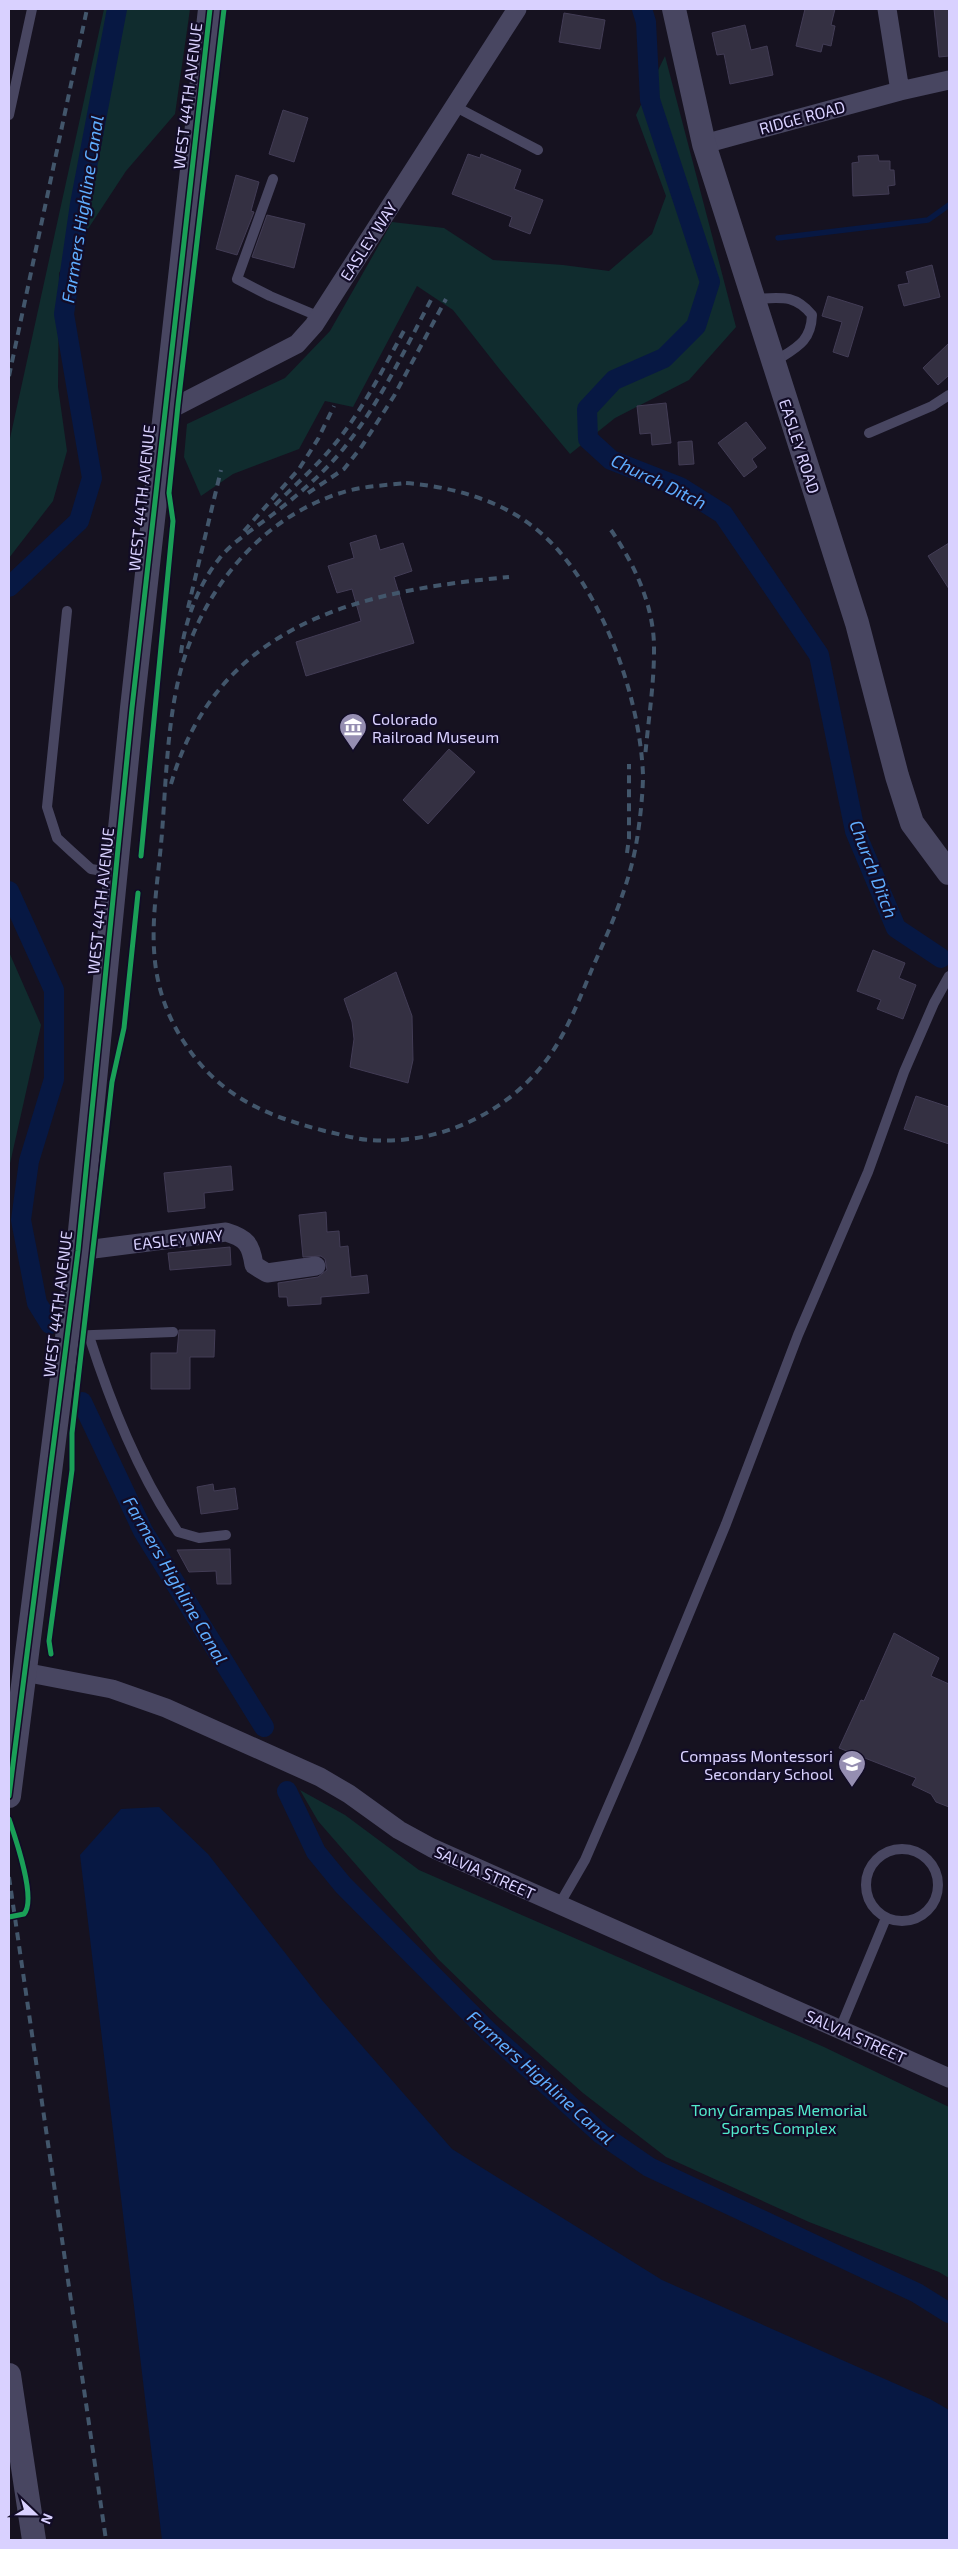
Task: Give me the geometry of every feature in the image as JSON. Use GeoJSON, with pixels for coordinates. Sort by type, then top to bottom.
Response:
{"type":"FeatureCollection","features":[{"type":"Feature","properties":{"kind":"street","name":"WEST 44TH AVENUE"},"geometry":{"type":"LineString","coordinates":[[9,1796],[57,1403],[78,1251],[163,413],[210,9]]}},
{"type":"Feature","properties":{"kind":"street","name":"EASLEY WAY"},"geometry":{"type":"LineString","coordinates":[[163,413],[297,344],[320,316],[517,9]]}},
{"type":"Feature","properties":{"kind":"street","name":"EASLEY ROAD"},"geometry":{"type":"LineString","coordinates":[[674,9],[704,144],[857,623],[912,823],[949,874]]}},
{"type":"Feature","properties":{"kind":"street"},"geometry":{"type":"LineString","coordinates":[[887,9],[900,91]]}},
{"type":"Feature","properties":{"kind":"street","name":"RIDGE ROAD"},"geometry":{"type":"LineString","coordinates":[[704,144],[900,91],[949,80]]}},
{"type":"Feature","properties":{"kind":"street","name":"EASLEY WAY"},"geometry":{"type":"LineString","coordinates":[[78,1251],[226,1232],[242,1237],[252,1250],[254,1265],[267,1274],[316,1266]]}},
{"type":"Feature","properties":{"kind":"street","name":"SALVIA STREET"},"geometry":{"type":"LineString","coordinates":[[24,1672],[112,1689],[166,1708],[320,1777],[349,1794],[417,1841],[949,2078]]}},
{"type":"Feature","properties":{"kind":"street"},"geometry":{"type":"LineString","coordinates":[[9,2375],[34,2540]]}},
{"type":"Feature","properties":{"kind":"lane"},"geometry":{"type":"LineString","coordinates":[[9,115],[32,9]]}},
{"type":"Feature","properties":{"kind":"lane"},"geometry":{"type":"LineString","coordinates":[[454,106],[538,150]]}},
{"type":"Feature","properties":{"kind":"lane"},"geometry":{"type":"LineString","coordinates":[[273,179],[237,279],[270,296],[320,316]]}},
{"type":"Feature","properties":{"kind":"lane"},"geometry":{"type":"LineString","coordinates":[[753,298],[791,298],[803,304],[812,315],[812,330],[800,345],[773,362]]}},
{"type":"Feature","properties":{"kind":"lane"},"geometry":{"type":"LineString","coordinates":[[869,433],[932,406],[949,395]]}},
{"type":"Feature","properties":{"kind":"lane"},"geometry":{"type":"LineString","coordinates":[[67,611],[47,807],[57,838],[71,852],[91,869],[115,873]]}},
{"type":"Feature","properties":{"kind":"lane"},"geometry":{"type":"LineString","coordinates":[[559,1905],[585,1860],[629,1759],[726,1524],[798,1335],[868,1172],[904,1072],[934,1003],[949,976]]}},
{"type":"Feature","properties":{"kind":"lane"},"geometry":{"type":"LineString","coordinates":[[66,1338],[173,1332]]}},
{"type":"Feature","properties":{"kind":"lane"},"geometry":{"type":"LineString","coordinates":[[89,1336],[106,1390],[157,1500],[178,1532],[199,1538],[226,1535]]}},
{"type":"Feature","properties":{"kind":"lane"},"geometry":{"type":"LineString","coordinates":[[891,1850],[915,1851],[929,1860],[936,1872],[938,1887],[935,1902],[916,1919],[897,1921],[886,1918],[870,1901],[866,1888],[869,1871],[876,1859],[891,1850]]}},
{"type":"Feature","properties":{"kind":"lane"},"geometry":{"type":"LineString","coordinates":[[840,2029],[886,1918]]}},
{"type":"Feature","properties":{"kind":"green space"},"geometry":{"type":"Polygon","coordinates":[[[104,9],[190,9],[175,114],[126,171],[59,273],[58,387],[67,451],[53,501],[9,558],[9,443],[104,9]]]}},
{"type":"Feature","properties":{"kind":"green space"},"geometry":{"type":"Polygon","coordinates":[[[665,56],[736,327],[689,380],[615,418],[570,454],[453,310],[417,286],[353,407],[325,401],[299,449],[233,474],[201,496],[184,457],[187,424],[285,378],[330,331],[392,222],[444,228],[493,260],[563,265],[609,271],[652,234],[666,196],[636,115],[665,56]]]}},
{"type":"Feature","properties":{"kind":"green space"},"geometry":{"type":"Polygon","coordinates":[[[9,952],[41,1025],[9,1168],[9,952]]]}},
{"type":"Feature","properties":{"kind":"green space","name":"Tony Grampas Memorial Sports Complex"},"geometry":{"type":"Polygon","coordinates":[[[300,1790],[345,1815],[419,1870],[824,2047],[949,2107],[949,2278],[939,2272],[809,2222],[666,2157],[583,2093],[499,2018],[438,1959],[318,1821],[300,1790]]]}},
{"type":"Feature","properties":{"kind":"water"},"geometry":{"type":"Polygon","coordinates":[[[159,1807],[208,1854],[321,1999],[452,2149],[662,2280],[930,2399],[949,2410],[949,2540],[162,2540],[80,1855],[121,1809],[159,1807]]]}},
{"type":"Feature","properties":{"kind":"building"},"geometry":{"type":"Polygon","coordinates":[[[805,9],[835,9],[831,25],[835,26],[831,46],[823,44],[821,52],[796,46],[805,9]]]}},
{"type":"Feature","properties":{"kind":"building"},"geometry":{"type":"Polygon","coordinates":[[[934,9],[949,9],[949,56],[939,57],[934,9]]]}},
{"type":"Feature","properties":{"kind":"building"},"geometry":{"type":"Polygon","coordinates":[[[564,13],[605,20],[600,49],[559,42],[564,13]]]}},
{"type":"Feature","properties":{"kind":"building"},"geometry":{"type":"Polygon","coordinates":[[[745,25],[751,50],[767,46],[773,75],[730,84],[724,54],[717,55],[712,33],[745,25]]]}},
{"type":"Feature","properties":{"kind":"building"},"geometry":{"type":"Polygon","coordinates":[[[283,110],[308,118],[294,162],[269,154],[283,110]]]}},
{"type":"Feature","properties":{"kind":"building"},"geometry":{"type":"Polygon","coordinates":[[[468,154],[480,158],[481,154],[521,170],[514,189],[543,200],[530,234],[509,226],[512,217],[452,194],[468,154]]]}},
{"type":"Feature","properties":{"kind":"building"},"geometry":{"type":"Polygon","coordinates":[[[878,155],[879,161],[890,161],[890,170],[894,170],[895,185],[888,186],[889,194],[853,196],[852,163],[859,162],[858,156],[878,155]]]}},
{"type":"Feature","properties":{"kind":"building"},"geometry":{"type":"Polygon","coordinates":[[[236,175],[259,182],[251,211],[254,212],[237,255],[216,249],[236,175]]]}},
{"type":"Feature","properties":{"kind":"building"},"geometry":{"type":"Polygon","coordinates":[[[267,215],[305,224],[294,268],[252,257],[267,215]]]}},
{"type":"Feature","properties":{"kind":"building"},"geometry":{"type":"Polygon","coordinates":[[[932,265],[940,297],[904,306],[898,285],[909,283],[906,272],[932,265]]]}},
{"type":"Feature","properties":{"kind":"building"},"geometry":{"type":"Polygon","coordinates":[[[828,296],[863,307],[848,357],[833,352],[842,322],[822,316],[828,296]]]}},
{"type":"Feature","properties":{"kind":"building"},"geometry":{"type":"Polygon","coordinates":[[[949,343],[949,375],[938,385],[923,368],[949,343]]]}},
{"type":"Feature","properties":{"kind":"building"},"geometry":{"type":"Polygon","coordinates":[[[666,403],[671,443],[652,445],[651,433],[640,434],[637,406],[666,403]]]}},
{"type":"Feature","properties":{"kind":"building"},"geometry":{"type":"Polygon","coordinates":[[[746,422],[766,448],[752,459],[757,467],[744,477],[718,443],[746,422]]]}},
{"type":"Feature","properties":{"kind":"building"},"geometry":{"type":"Polygon","coordinates":[[[692,441],[694,464],[679,465],[678,442],[692,441]]]}},
{"type":"Feature","properties":{"kind":"building"},"geometry":{"type":"Polygon","coordinates":[[[376,535],[380,550],[403,543],[412,571],[394,577],[414,643],[306,676],[296,642],[361,621],[352,589],[337,593],[328,566],[354,558],[350,543],[376,535]]]}},
{"type":"Feature","properties":{"kind":"building"},"geometry":{"type":"Polygon","coordinates":[[[949,543],[949,589],[928,556],[949,543]]]}},
{"type":"Feature","properties":{"kind":"building"},"geometry":{"type":"Polygon","coordinates":[[[449,749],[475,772],[428,824],[403,800],[449,749]]]}},
{"type":"Feature","properties":{"kind":"building"},"geometry":{"type":"Polygon","coordinates":[[[873,950],[905,963],[899,978],[916,985],[903,1019],[877,1009],[881,1000],[857,991],[873,950]]]}},
{"type":"Feature","properties":{"kind":"building"},"geometry":{"type":"Polygon","coordinates":[[[396,972],[412,1016],[413,1060],[408,1083],[350,1067],[354,1039],[352,1022],[344,999],[396,972]]]}},
{"type":"Feature","properties":{"kind":"building"},"geometry":{"type":"Polygon","coordinates":[[[916,1096],[949,1107],[949,1144],[904,1129],[916,1096]]]}},
{"type":"Feature","properties":{"kind":"building"},"geometry":{"type":"Polygon","coordinates":[[[231,1166],[233,1190],[204,1193],[205,1208],[168,1212],[164,1173],[231,1166]]]}},
{"type":"Feature","properties":{"kind":"building"},"geometry":{"type":"Polygon","coordinates":[[[326,1212],[327,1232],[339,1231],[340,1247],[348,1246],[351,1277],[367,1275],[369,1293],[321,1297],[321,1304],[288,1306],[287,1297],[279,1297],[278,1283],[318,1277],[327,1270],[325,1259],[321,1256],[303,1257],[299,1215],[326,1212]]]}},
{"type":"Feature","properties":{"kind":"building"},"geometry":{"type":"Polygon","coordinates":[[[230,1247],[231,1265],[170,1270],[168,1253],[230,1247]]]}},
{"type":"Feature","properties":{"kind":"building"},"geometry":{"type":"Polygon","coordinates":[[[179,1330],[215,1330],[214,1357],[190,1357],[190,1389],[151,1389],[151,1353],[177,1353],[179,1330]]]}},
{"type":"Feature","properties":{"kind":"building"},"geometry":{"type":"Polygon","coordinates":[[[213,1484],[214,1491],[235,1488],[238,1509],[201,1514],[197,1487],[213,1484]]]}},
{"type":"Feature","properties":{"kind":"building"},"geometry":{"type":"Polygon","coordinates":[[[230,1549],[231,1584],[217,1584],[216,1571],[189,1572],[177,1550],[230,1549]]]}},
{"type":"Feature","properties":{"kind":"building"},"geometry":{"type":"Polygon","coordinates":[[[894,1633],[939,1658],[931,1676],[949,1684],[949,1807],[936,1802],[931,1794],[912,1785],[916,1778],[839,1748],[861,1700],[864,1701],[894,1633]]]}},
{"type":"Feature","properties":{"kind":"waterway","name":"Farmers Highline Canal"},"geometry":{"type":"LineString","coordinates":[[9,587],[79,521],[92,478],[64,314],[80,204],[117,9]]}},
{"type":"Feature","properties":{"kind":"waterway","name":"Church Ditch"},"geometry":{"type":"LineString","coordinates":[[642,9],[646,22],[650,100],[710,282],[696,326],[664,358],[614,380],[587,409],[588,439],[611,460],[680,487],[723,514],[819,655],[855,831],[896,928],[941,958]]}},
{"type":"Feature","properties":{"kind":"waterway"},"geometry":{"type":"LineString","coordinates":[[778,238],[928,220],[949,205]]}},
{"type":"Feature","properties":{"kind":"waterway","name":"Farmers Highline Canal"},"geometry":{"type":"LineString","coordinates":[[9,891],[54,990],[54,1079],[29,1161],[21,1220],[37,1303],[50,1324]]}},
{"type":"Feature","properties":{"kind":"waterway","name":"Farmers Highline Canal"},"geometry":{"type":"LineString","coordinates":[[82,1402],[143,1531],[264,1727]]}},
{"type":"Feature","properties":{"kind":"waterway","name":"Farmers Highline Canal"},"geometry":{"type":"LineString","coordinates":[[287,1791],[316,1852],[343,1885],[490,2033],[601,2134],[649,2167],[917,2293],[949,2313]]}},
{"type":"Feature","properties":{"kind":"railway"},"geometry":{"type":"LineString","coordinates":[[9,376],[87,9]]}},
{"type":"Feature","properties":{"kind":"railway"},"geometry":{"type":"LineString","coordinates":[[181,653],[194,603],[205,580],[219,559],[231,546],[301,492],[328,467],[344,448],[381,394],[432,298]]}},
{"type":"Feature","properties":{"kind":"railway"},"geometry":{"type":"LineString","coordinates":[[308,493],[344,469],[362,446],[394,396],[446,299]]}},
{"type":"Feature","properties":{"kind":"railway"},"geometry":{"type":"LineString","coordinates":[[275,505],[320,461],[345,432],[373,388],[406,327]]}},
{"type":"Feature","properties":{"kind":"railway"},"geometry":{"type":"LineString","coordinates":[[244,531],[299,469],[318,439],[334,406]]}},
{"type":"Feature","properties":{"kind":"railway"},"geometry":{"type":"LineString","coordinates":[[188,608],[221,470]]}},
{"type":"Feature","properties":{"kind":"railway"},"geometry":{"type":"LineString","coordinates":[[406,483],[460,492],[495,504],[528,522],[563,556],[582,582],[614,644],[634,711],[643,775],[634,856],[619,906],[570,1020],[557,1045],[541,1067],[525,1085],[506,1100],[464,1124],[418,1138],[370,1140],[353,1138],[281,1118],[243,1100],[210,1075],[182,1039],[169,1013],[160,988],[155,963],[154,913],[175,696],[189,645],[202,615],[219,586],[240,560],[263,537],[290,517],[319,501],[351,490],[406,483]]}},
{"type":"Feature","properties":{"kind":"railway"},"geometry":{"type":"LineString","coordinates":[[611,530],[635,572],[651,619],[654,664],[645,758]]}},
{"type":"Feature","properties":{"kind":"railway"},"geometry":{"type":"LineString","coordinates":[[171,784],[193,729],[223,685],[259,651],[302,625],[349,606],[400,592],[454,583],[509,577]]}},
{"type":"Feature","properties":{"kind":"railway"},"geometry":{"type":"LineString","coordinates":[[627,853],[629,838],[629,764]]}},
{"type":"Feature","properties":{"kind":"railway"},"geometry":{"type":"LineString","coordinates":[[9,1877],[106,2540]]}},
{"type":"Feature","properties":{"kind":"cycle path"},"geometry":{"type":"LineString","coordinates":[[9,1796],[78,1251],[132,708],[210,9]]}},
{"type":"Feature","properties":{"kind":"cycle path"},"geometry":{"type":"LineString","coordinates":[[141,856],[173,521],[169,493],[224,9]]}},
{"type":"Feature","properties":{"kind":"cycle path"},"geometry":{"type":"LineString","coordinates":[[51,1654],[49,1641],[72,1470],[72,1433],[112,1082],[124,1028],[138,893]]}},
{"type":"Feature","properties":{"kind":"cycle path"},"geometry":{"type":"LineString","coordinates":[[9,1819],[24,1868],[28,1895],[24,1914],[9,1917]]}},
{"type":"Feature","properties":{"kind":"place","name":"Colorado Railroad Museum"},"geometry":{"type":"Point","coordinates":[353,751]}},
{"type":"Feature","properties":{"kind":"place","name":"Compass Montessori Secondary School"},"geometry":{"type":"Point","coordinates":[852,1788]}}]}
